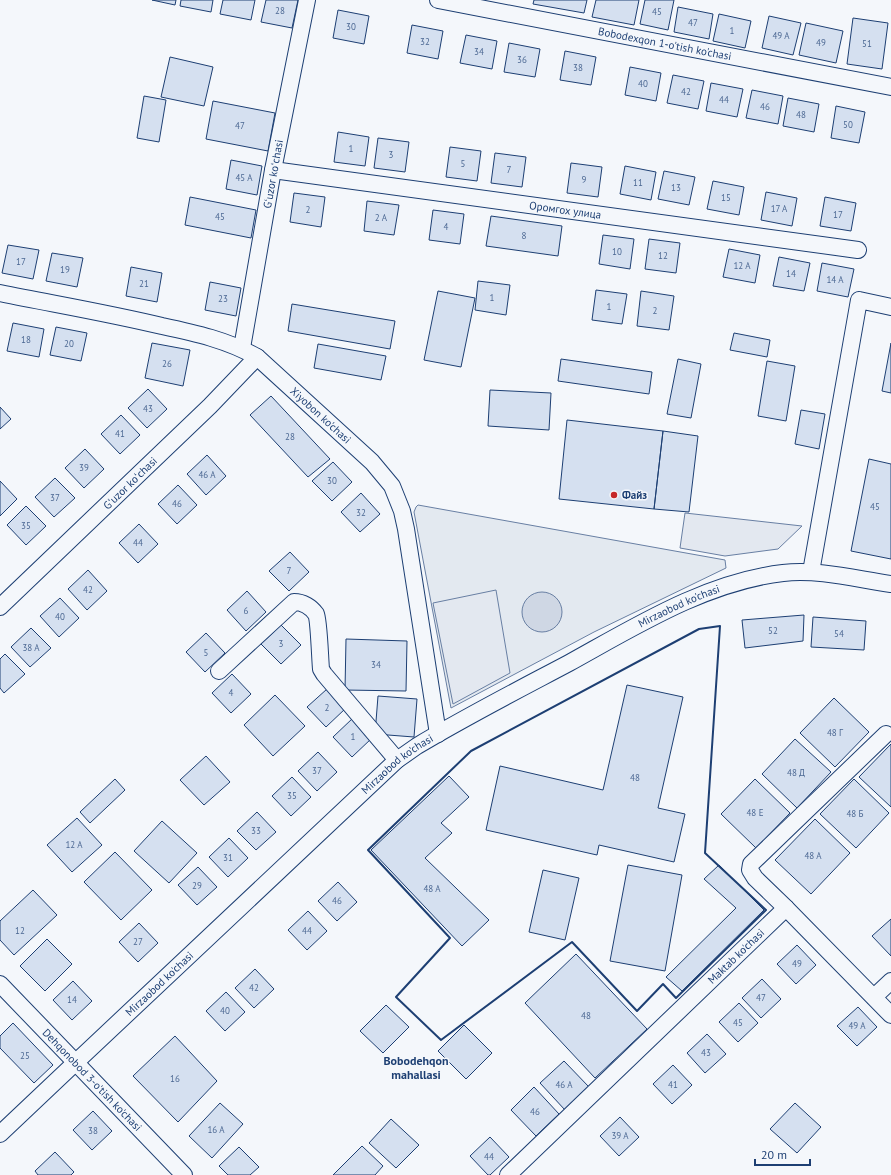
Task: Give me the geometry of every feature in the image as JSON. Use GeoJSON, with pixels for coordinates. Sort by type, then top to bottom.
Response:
{"type":"FeatureCollection","features":[{"type":"Feature","properties":{"kind":"street","name":"Gʻuzor koʻchasi"},"geometry":{"type":"LineString","coordinates":[[242,348],[273,170],[307,0]]}},
{"type":"Feature","properties":{"kind":"street","name":"Bobodexqon 1-o'tish ko'chasi"},"geometry":{"type":"LineString","coordinates":[[438,0],[891,87]]}},
{"type":"Feature","properties":{"kind":"street","name":"Оромгох улица"},"geometry":{"type":"LineString","coordinates":[[273,170],[858,250]]}},
{"type":"Feature","properties":{"kind":"street","name":"Xiyobon ko'chasi"},"geometry":{"type":"LineString","coordinates":[[0,293],[128,318],[209,337],[242,348],[257,357],[372,462],[392,486],[402,510],[438,734]]}},
{"type":"Feature","properties":{"kind":"street"},"geometry":{"type":"LineString","coordinates":[[810,572],[859,300],[891,307]]}},
{"type":"Feature","properties":{"kind":"street","name":"Gʻuzor koʻchasi"},"geometry":{"type":"LineString","coordinates":[[0,607],[210,406],[257,357]]}},
{"type":"Feature","properties":{"kind":"street","name":"Mirzaobod ko'chasi"},"geometry":{"type":"LineString","coordinates":[[0,1134],[397,760],[417,746],[640,624],[684,603],[725,586],[782,573],[810,572],[891,584]]}},
{"type":"Feature","properties":{"kind":"street"},"geometry":{"type":"LineString","coordinates":[[219,671],[294,602],[300,602],[309,607],[316,615],[321,668],[324,674],[397,760]]}},
{"type":"Feature","properties":{"kind":"street"},"geometry":{"type":"LineString","coordinates":[[886,734],[751,864],[750,870],[755,878],[891,1015]]}},
{"type":"Feature","properties":{"kind":"street","name":"Maktab ko'chasi"},"geometry":{"type":"LineString","coordinates":[[508,1175],[786,908]]}},
{"type":"Feature","properties":{"kind":"street"},"geometry":{"type":"LineString","coordinates":[[874,998],[891,981]]}},
{"type":"Feature","properties":{"kind":"street","name":"Dehqonobod 3-o'tish ko'chasi"},"geometry":{"type":"LineString","coordinates":[[0,984],[184,1175]]}},
{"type":"Feature","properties":{"kind":"shaded area"},"geometry":{"type":"Polygon","coordinates":[[[418,505],[725,560],[726,568],[594,632],[451,708],[414,512],[418,505]]]}},
{"type":"Feature","properties":{"kind":"shaded area"},"geometry":{"type":"Polygon","coordinates":[[[685,513],[802,526],[778,549],[725,556],[680,548],[685,513]]]}},
{"type":"Feature","properties":{"kind":"shaded area"},"geometry":{"type":"Polygon","coordinates":[[[496,590],[510,673],[453,704],[433,603],[496,590]]]}},
{"type":"Feature","properties":{"kind":"shaded area"},"geometry":{"type":"Polygon","coordinates":[[[542,592],[556,598],[562,612],[556,626],[542,632],[528,626],[522,612],[528,598],[542,592]]]}},
{"type":"Feature","properties":{"kind":"building"},"geometry":{"type":"Polygon","coordinates":[[[152,0],[176,0],[175,5],[152,0]]]}},
{"type":"Feature","properties":{"kind":"building"},"geometry":{"type":"Polygon","coordinates":[[[181,0],[213,0],[211,12],[180,6],[181,0]]]}},
{"type":"Feature","properties":{"kind":"building"},"geometry":{"type":"Polygon","coordinates":[[[223,0],[255,0],[251,20],[220,14],[223,0]]]}},
{"type":"Feature","properties":{"kind":"building"},"geometry":{"type":"Polygon","coordinates":[[[266,0],[298,0],[292,28],[261,22],[266,0]]]}},
{"type":"Feature","properties":{"kind":"building"},"geometry":{"type":"Polygon","coordinates":[[[534,0],[587,0],[584,13],[533,4],[534,0]]]}},
{"type":"Feature","properties":{"kind":"building"},"geometry":{"type":"Polygon","coordinates":[[[596,0],[639,0],[634,25],[592,17],[596,0]]]}},
{"type":"Feature","properties":{"kind":"building"},"geometry":{"type":"Polygon","coordinates":[[[645,0],[674,0],[668,30],[640,24],[645,0]]]}},
{"type":"Feature","properties":{"kind":"building"},"geometry":{"type":"Polygon","coordinates":[[[678,7],[713,14],[709,39],[674,32],[678,7]]]}},
{"type":"Feature","properties":{"kind":"building"},"geometry":{"type":"Polygon","coordinates":[[[338,10],[369,16],[364,44],[333,38],[338,10]]]}},
{"type":"Feature","properties":{"kind":"building"},"geometry":{"type":"Polygon","coordinates":[[[719,14],[751,21],[745,48],[713,41],[719,14]]]}},
{"type":"Feature","properties":{"kind":"building"},"geometry":{"type":"Polygon","coordinates":[[[769,16],[801,23],[793,55],[762,48],[769,16]]]}},
{"type":"Feature","properties":{"kind":"building"},"geometry":{"type":"Polygon","coordinates":[[[853,18],[888,23],[882,69],[847,64],[853,18]]]}},
{"type":"Feature","properties":{"kind":"building"},"geometry":{"type":"Polygon","coordinates":[[[806,23],[843,31],[836,63],[799,55],[806,23]]]}},
{"type":"Feature","properties":{"kind":"building"},"geometry":{"type":"Polygon","coordinates":[[[412,25],[443,31],[438,59],[407,53],[412,25]]]}},
{"type":"Feature","properties":{"kind":"building"},"geometry":{"type":"Polygon","coordinates":[[[466,35],[497,41],[492,69],[460,63],[466,35]]]}},
{"type":"Feature","properties":{"kind":"building"},"geometry":{"type":"Polygon","coordinates":[[[509,43],[540,49],[535,77],[504,72],[509,43]]]}},
{"type":"Feature","properties":{"kind":"building"},"geometry":{"type":"Polygon","coordinates":[[[565,51],[596,57],[591,85],[560,80],[565,51]]]}},
{"type":"Feature","properties":{"kind":"building"},"geometry":{"type":"Polygon","coordinates":[[[170,57],[213,67],[204,106],[161,97],[170,57]]]}},
{"type":"Feature","properties":{"kind":"building"},"geometry":{"type":"Polygon","coordinates":[[[630,67],[661,73],[656,101],[625,95],[630,67]]]}},
{"type":"Feature","properties":{"kind":"building"},"geometry":{"type":"Polygon","coordinates":[[[673,75],[704,81],[698,109],[667,103],[673,75]]]}},
{"type":"Feature","properties":{"kind":"building"},"geometry":{"type":"Polygon","coordinates":[[[711,83],[743,89],[737,117],[706,111],[711,83]]]}},
{"type":"Feature","properties":{"kind":"building"},"geometry":{"type":"Polygon","coordinates":[[[752,90],[783,96],[778,124],[746,118],[752,90]]]}},
{"type":"Feature","properties":{"kind":"building"},"geometry":{"type":"Polygon","coordinates":[[[144,96],[166,100],[159,142],[137,138],[144,96]]]}},
{"type":"Feature","properties":{"kind":"building"},"geometry":{"type":"Polygon","coordinates":[[[788,98],[819,104],[814,132],[783,126],[788,98]]]}},
{"type":"Feature","properties":{"kind":"building"},"geometry":{"type":"Polygon","coordinates":[[[213,101],[275,113],[268,151],[206,139],[213,101]]]}},
{"type":"Feature","properties":{"kind":"building"},"geometry":{"type":"Polygon","coordinates":[[[836,106],[865,112],[859,143],[831,138],[836,106]]]}},
{"type":"Feature","properties":{"kind":"building"},"geometry":{"type":"Polygon","coordinates":[[[338,132],[369,137],[365,166],[334,162],[338,132]]]}},
{"type":"Feature","properties":{"kind":"building"},"geometry":{"type":"Polygon","coordinates":[[[378,138],[409,142],[405,172],[374,168],[378,138]]]}},
{"type":"Feature","properties":{"kind":"building"},"geometry":{"type":"Polygon","coordinates":[[[450,147],[481,151],[477,181],[446,177],[450,147]]]}},
{"type":"Feature","properties":{"kind":"building"},"geometry":{"type":"Polygon","coordinates":[[[495,153],[526,157],[522,187],[491,183],[495,153]]]}},
{"type":"Feature","properties":{"kind":"building"},"geometry":{"type":"Polygon","coordinates":[[[231,160],[262,166],[257,195],[226,189],[231,160]]]}},
{"type":"Feature","properties":{"kind":"building"},"geometry":{"type":"Polygon","coordinates":[[[571,163],[602,167],[598,197],[567,193],[571,163]]]}},
{"type":"Feature","properties":{"kind":"building"},"geometry":{"type":"Polygon","coordinates":[[[625,166],[656,172],[651,200],[620,194],[625,166]]]}},
{"type":"Feature","properties":{"kind":"building"},"geometry":{"type":"Polygon","coordinates":[[[664,171],[695,177],[689,205],[658,199],[664,171]]]}},
{"type":"Feature","properties":{"kind":"building"},"geometry":{"type":"Polygon","coordinates":[[[713,181],[744,187],[739,215],[707,209],[713,181]]]}},
{"type":"Feature","properties":{"kind":"building"},"geometry":{"type":"Polygon","coordinates":[[[766,192],[797,198],[792,226],[761,220],[766,192]]]}},
{"type":"Feature","properties":{"kind":"building"},"geometry":{"type":"Polygon","coordinates":[[[294,193],[325,197],[321,227],[290,222],[294,193]]]}},
{"type":"Feature","properties":{"kind":"building"},"geometry":{"type":"Polygon","coordinates":[[[190,197],[256,210],[251,238],[185,225],[190,197]]]}},
{"type":"Feature","properties":{"kind":"building"},"geometry":{"type":"Polygon","coordinates":[[[825,197],[856,203],[851,231],[820,226],[825,197]]]}},
{"type":"Feature","properties":{"kind":"building"},"geometry":{"type":"Polygon","coordinates":[[[367,201],[399,205],[394,235],[364,231],[367,201]]]}},
{"type":"Feature","properties":{"kind":"building"},"geometry":{"type":"Polygon","coordinates":[[[433,210],[464,214],[460,244],[429,240],[433,210]]]}},
{"type":"Feature","properties":{"kind":"building"},"geometry":{"type":"Polygon","coordinates":[[[491,216],[562,226],[558,256],[486,246],[491,216]]]}},
{"type":"Feature","properties":{"kind":"building"},"geometry":{"type":"Polygon","coordinates":[[[603,235],[634,239],[630,269],[599,264],[603,235]]]}},
{"type":"Feature","properties":{"kind":"building"},"geometry":{"type":"Polygon","coordinates":[[[649,239],[680,243],[676,273],[645,269],[649,239]]]}},
{"type":"Feature","properties":{"kind":"building"},"geometry":{"type":"Polygon","coordinates":[[[8,245],[39,250],[33,279],[2,273],[8,245]]]}},
{"type":"Feature","properties":{"kind":"building"},"geometry":{"type":"Polygon","coordinates":[[[729,249],[760,255],[755,283],[723,277],[729,249]]]}},
{"type":"Feature","properties":{"kind":"building"},"geometry":{"type":"Polygon","coordinates":[[[52,253],[83,258],[77,287],[46,281],[52,253]]]}},
{"type":"Feature","properties":{"kind":"building"},"geometry":{"type":"Polygon","coordinates":[[[779,257],[810,263],[804,291],[773,286],[779,257]]]}},
{"type":"Feature","properties":{"kind":"building"},"geometry":{"type":"Polygon","coordinates":[[[822,263],[854,269],[848,297],[817,291],[822,263]]]}},
{"type":"Feature","properties":{"kind":"building"},"geometry":{"type":"Polygon","coordinates":[[[131,267],[162,273],[157,302],[126,296],[131,267]]]}},
{"type":"Feature","properties":{"kind":"building"},"geometry":{"type":"Polygon","coordinates":[[[478,281],[510,285],[506,315],[475,310],[478,281]]]}},
{"type":"Feature","properties":{"kind":"building"},"geometry":{"type":"Polygon","coordinates":[[[210,282],[241,288],[236,316],[205,310],[210,282]]]}},
{"type":"Feature","properties":{"kind":"building"},"geometry":{"type":"Polygon","coordinates":[[[596,290],[627,294],[622,324],[592,320],[596,290]]]}},
{"type":"Feature","properties":{"kind":"building"},"geometry":{"type":"Polygon","coordinates":[[[438,291],[475,298],[461,367],[424,360],[438,291]]]}},
{"type":"Feature","properties":{"kind":"building"},"geometry":{"type":"Polygon","coordinates":[[[641,291],[674,296],[669,330],[637,326],[641,291]]]}},
{"type":"Feature","properties":{"kind":"building"},"geometry":{"type":"Polygon","coordinates":[[[292,304],[395,321],[390,349],[288,331],[292,304]]]}},
{"type":"Feature","properties":{"kind":"building"},"geometry":{"type":"Polygon","coordinates":[[[13,323],[44,329],[39,357],[7,351],[13,323]]]}},
{"type":"Feature","properties":{"kind":"building"},"geometry":{"type":"Polygon","coordinates":[[[56,327],[87,333],[81,361],[50,355],[56,327]]]}},
{"type":"Feature","properties":{"kind":"building"},"geometry":{"type":"Polygon","coordinates":[[[734,333],[770,340],[767,357],[730,350],[734,333]]]}},
{"type":"Feature","properties":{"kind":"building"},"geometry":{"type":"Polygon","coordinates":[[[152,343],[190,350],[183,386],[145,378],[152,343]]]}},
{"type":"Feature","properties":{"kind":"building"},"geometry":{"type":"Polygon","coordinates":[[[891,343],[891,393],[882,391],[891,343]]]}},
{"type":"Feature","properties":{"kind":"building"},"geometry":{"type":"Polygon","coordinates":[[[318,344],[386,356],[381,380],[314,368],[318,344]]]}},
{"type":"Feature","properties":{"kind":"building"},"geometry":{"type":"Polygon","coordinates":[[[561,359],[652,372],[649,394],[558,381],[561,359]]]}},
{"type":"Feature","properties":{"kind":"building"},"geometry":{"type":"Polygon","coordinates":[[[678,359],[701,364],[691,418],[667,414],[678,359]]]}},
{"type":"Feature","properties":{"kind":"building"},"geometry":{"type":"Polygon","coordinates":[[[767,361],[795,366],[786,421],[758,416],[767,361]]]}},
{"type":"Feature","properties":{"kind":"building"},"geometry":{"type":"Polygon","coordinates":[[[148,389],[167,409],[147,428],[128,408],[148,389]]]}},
{"type":"Feature","properties":{"kind":"building"},"geometry":{"type":"Polygon","coordinates":[[[490,390],[551,393],[549,430],[488,426],[490,390]]]}},
{"type":"Feature","properties":{"kind":"building"},"geometry":{"type":"Polygon","coordinates":[[[271,396],[330,459],[308,477],[250,415],[271,396]]]}},
{"type":"Feature","properties":{"kind":"building"},"geometry":{"type":"Polygon","coordinates":[[[0,407],[11,419],[0,429],[0,407]]]}},
{"type":"Feature","properties":{"kind":"building"},"geometry":{"type":"Polygon","coordinates":[[[801,410],[825,414],[819,449],[795,444],[801,410]]]}},
{"type":"Feature","properties":{"kind":"building"},"geometry":{"type":"Polygon","coordinates":[[[121,415],[140,435],[120,454],[101,434],[121,415]]]}},
{"type":"Feature","properties":{"kind":"building"},"geometry":{"type":"Polygon","coordinates":[[[567,420],[663,431],[654,509],[559,499],[567,420]]]}},
{"type":"Feature","properties":{"kind":"building"},"geometry":{"type":"Polygon","coordinates":[[[663,431],[698,436],[689,512],[654,509],[663,431]]]}},
{"type":"Feature","properties":{"kind":"building"},"geometry":{"type":"Polygon","coordinates":[[[85,449],[104,469],[84,488],[65,468],[85,449]]]}},
{"type":"Feature","properties":{"kind":"building"},"geometry":{"type":"Polygon","coordinates":[[[207,455],[226,476],[206,495],[187,474],[207,455]]]}},
{"type":"Feature","properties":{"kind":"building"},"geometry":{"type":"Polygon","coordinates":[[[869,459],[891,464],[891,559],[851,551],[869,459]]]}},
{"type":"Feature","properties":{"kind":"building"},"geometry":{"type":"Polygon","coordinates":[[[333,462],[352,482],[332,501],[312,481],[333,462]]]}},
{"type":"Feature","properties":{"kind":"building"},"geometry":{"type":"Polygon","coordinates":[[[55,478],[75,498],[54,517],[35,497],[55,478]]]}},
{"type":"Feature","properties":{"kind":"building"},"geometry":{"type":"Polygon","coordinates":[[[0,481],[17,499],[0,516],[0,481]]]}},
{"type":"Feature","properties":{"kind":"building"},"geometry":{"type":"Polygon","coordinates":[[[178,485],[197,505],[177,524],[158,504],[178,485]]]}},
{"type":"Feature","properties":{"kind":"building"},"geometry":{"type":"Polygon","coordinates":[[[361,493],[380,514],[360,532],[341,512],[361,493]]]}},
{"type":"Feature","properties":{"kind":"building"},"geometry":{"type":"Polygon","coordinates":[[[26,506],[46,526],[26,545],[7,525],[26,506]]]}},
{"type":"Feature","properties":{"kind":"building"},"geometry":{"type":"Polygon","coordinates":[[[139,524],[158,544],[138,563],[119,543],[139,524]]]}},
{"type":"Feature","properties":{"kind":"building"},"geometry":{"type":"Polygon","coordinates":[[[290,552],[309,572],[289,591],[269,571],[290,552]]]}},
{"type":"Feature","properties":{"kind":"building"},"geometry":{"type":"Polygon","coordinates":[[[88,570],[107,591],[87,610],[68,589],[88,570]]]}},
{"type":"Feature","properties":{"kind":"building"},"geometry":{"type":"Polygon","coordinates":[[[247,591],[266,612],[246,631],[227,610],[247,591]]]}},
{"type":"Feature","properties":{"kind":"building"},"geometry":{"type":"Polygon","coordinates":[[[60,598],[79,618],[59,637],[40,616],[60,598]]]}},
{"type":"Feature","properties":{"kind":"building"},"geometry":{"type":"Polygon","coordinates":[[[804,615],[803,641],[745,648],[742,620],[804,615]]]}},
{"type":"Feature","properties":{"kind":"building"},"geometry":{"type":"Polygon","coordinates":[[[813,617],[866,621],[864,650],[811,647],[813,617]]]}},
{"type":"Feature","properties":{"kind":"building"},"geometry":{"type":"Polygon","coordinates":[[[281,625],[301,645],[281,664],[261,644],[281,625]]]}},
{"type":"Feature","properties":{"kind":"building"},"geometry":{"type":"Polygon","coordinates":[[[31,628],[51,648],[30,667],[11,647],[31,628]]]}},
{"type":"Feature","properties":{"kind":"building"},"geometry":{"type":"Polygon","coordinates":[[[206,633],[225,653],[205,672],[186,652],[206,633]]]}},
{"type":"Feature","properties":{"kind":"building"},"geometry":{"type":"Polygon","coordinates":[[[346,639],[407,641],[406,691],[345,690],[346,639]]]}},
{"type":"Feature","properties":{"kind":"building"},"geometry":{"type":"Polygon","coordinates":[[[5,654],[25,674],[4,693],[0,688],[0,659],[5,654]]]}},
{"type":"Feature","properties":{"kind":"building"},"geometry":{"type":"Polygon","coordinates":[[[232,674],[251,694],[231,713],[212,693],[232,674]]]}},
{"type":"Feature","properties":{"kind":"building"},"geometry":{"type":"Polygon","coordinates":[[[627,685],[683,697],[658,808],[685,814],[674,862],[599,845],[597,855],[486,830],[500,766],[603,790],[627,685]]]}},
{"type":"Feature","properties":{"kind":"building"},"geometry":{"type":"Polygon","coordinates":[[[327,689],[346,708],[326,727],[307,707],[327,689]]]}},
{"type":"Feature","properties":{"kind":"building"},"geometry":{"type":"Polygon","coordinates":[[[275,695],[305,726],[273,756],[244,725],[275,695]]]}},
{"type":"Feature","properties":{"kind":"building"},"geometry":{"type":"Polygon","coordinates":[[[378,696],[417,699],[414,737],[375,734],[378,696]]]}},
{"type":"Feature","properties":{"kind":"building"},"geometry":{"type":"Polygon","coordinates":[[[834,698],[869,732],[835,767],[800,733],[834,698]]]}},
{"type":"Feature","properties":{"kind":"building"},"geometry":{"type":"Polygon","coordinates":[[[353,718],[372,738],[352,757],[333,737],[353,718]]]}},
{"type":"Feature","properties":{"kind":"building"},"geometry":{"type":"Polygon","coordinates":[[[795,739],[831,772],[797,808],[762,774],[795,739]]]}},
{"type":"Feature","properties":{"kind":"building"},"geometry":{"type":"Polygon","coordinates":[[[891,744],[891,807],[859,777],[891,744]]]}},
{"type":"Feature","properties":{"kind":"building"},"geometry":{"type":"Polygon","coordinates":[[[318,752],[337,772],[317,791],[298,771],[318,752]]]}},
{"type":"Feature","properties":{"kind":"building"},"geometry":{"type":"Polygon","coordinates":[[[206,756],[230,782],[204,805],[180,780],[206,756]]]}},
{"type":"Feature","properties":{"kind":"building"},"geometry":{"type":"Polygon","coordinates":[[[449,776],[469,797],[441,823],[452,833],[425,858],[489,920],[462,946],[371,850],[449,776]]]}},
{"type":"Feature","properties":{"kind":"building"},"geometry":{"type":"Polygon","coordinates":[[[292,777],[311,797],[291,816],[272,796],[292,777]]]}},
{"type":"Feature","properties":{"kind":"building"},"geometry":{"type":"Polygon","coordinates":[[[115,779],[125,790],[90,823],[80,812],[115,779]]]}},
{"type":"Feature","properties":{"kind":"building"},"geometry":{"type":"Polygon","coordinates":[[[755,779],[790,813],[756,848],[721,814],[755,779]]]}},
{"type":"Feature","properties":{"kind":"building"},"geometry":{"type":"Polygon","coordinates":[[[854,779],[889,813],[856,848],[820,814],[854,779]]]}},
{"type":"Feature","properties":{"kind":"building"},"geometry":{"type":"Polygon","coordinates":[[[257,812],[276,832],[256,850],[237,831],[257,812]]]}},
{"type":"Feature","properties":{"kind":"building"},"geometry":{"type":"Polygon","coordinates":[[[77,818],[102,845],[72,872],[47,845],[77,818]]]}},
{"type":"Feature","properties":{"kind":"building"},"geometry":{"type":"Polygon","coordinates":[[[815,819],[850,853],[811,894],[775,860],[815,819]]]}},
{"type":"Feature","properties":{"kind":"building"},"geometry":{"type":"Polygon","coordinates":[[[162,821],[197,853],[169,883],[134,851],[162,821]]]}},
{"type":"Feature","properties":{"kind":"building"},"geometry":{"type":"Polygon","coordinates":[[[229,838],[248,858],[228,877],[209,857],[229,838]]]}},
{"type":"Feature","properties":{"kind":"building"},"geometry":{"type":"Polygon","coordinates":[[[115,852],[152,890],[121,920],[84,882],[115,852]]]}},
{"type":"Feature","properties":{"kind":"building"},"geometry":{"type":"Polygon","coordinates":[[[628,865],[682,875],[665,971],[610,961],[628,865]]]}},
{"type":"Feature","properties":{"kind":"building"},"geometry":{"type":"Polygon","coordinates":[[[719,865],[764,910],[682,991],[666,977],[736,908],[704,879],[719,865]]]}},
{"type":"Feature","properties":{"kind":"building"},"geometry":{"type":"Polygon","coordinates":[[[198,867],[217,887],[197,905],[178,885],[198,867]]]}},
{"type":"Feature","properties":{"kind":"building"},"geometry":{"type":"Polygon","coordinates":[[[543,870],[579,878],[565,940],[529,932],[543,870]]]}},
{"type":"Feature","properties":{"kind":"building"},"geometry":{"type":"Polygon","coordinates":[[[338,882],[357,902],[337,921],[318,901],[338,882]]]}},
{"type":"Feature","properties":{"kind":"building"},"geometry":{"type":"Polygon","coordinates":[[[33,890],[57,915],[14,955],[0,940],[0,921],[33,890]]]}},
{"type":"Feature","properties":{"kind":"building"},"geometry":{"type":"Polygon","coordinates":[[[308,911],[327,931],[307,950],[288,930],[308,911]]]}},
{"type":"Feature","properties":{"kind":"building"},"geometry":{"type":"Polygon","coordinates":[[[891,919],[891,956],[872,936],[891,919]]]}},
{"type":"Feature","properties":{"kind":"building"},"geometry":{"type":"Polygon","coordinates":[[[139,923],[158,943],[138,962],[119,942],[139,923]]]}},
{"type":"Feature","properties":{"kind":"building"},"geometry":{"type":"Polygon","coordinates":[[[47,939],[72,964],[45,991],[20,966],[47,939]]]}},
{"type":"Feature","properties":{"kind":"building"},"geometry":{"type":"Polygon","coordinates":[[[797,945],[816,965],[796,984],[777,964],[797,945]]]}},
{"type":"Feature","properties":{"kind":"building"},"geometry":{"type":"Polygon","coordinates":[[[576,954],[647,1029],[595,1078],[525,1003],[576,954]]]}},
{"type":"Feature","properties":{"kind":"building"},"geometry":{"type":"Polygon","coordinates":[[[255,969],[274,989],[254,1008],[235,988],[255,969]]]}},
{"type":"Feature","properties":{"kind":"building"},"geometry":{"type":"Polygon","coordinates":[[[762,979],[781,999],[761,1018],[742,998],[762,979]]]}},
{"type":"Feature","properties":{"kind":"building"},"geometry":{"type":"Polygon","coordinates":[[[73,981],[92,1001],[72,1020],[53,1000],[73,981]]]}},
{"type":"Feature","properties":{"kind":"building"},"geometry":{"type":"Polygon","coordinates":[[[226,992],[245,1012],[225,1031],[206,1011],[226,992]]]}},
{"type":"Feature","properties":{"kind":"building"},"geometry":{"type":"Polygon","coordinates":[[[739,1003],[758,1023],[738,1042],[719,1022],[739,1003]]]}},
{"type":"Feature","properties":{"kind":"building"},"geometry":{"type":"Polygon","coordinates":[[[386,1005],[409,1027],[383,1053],[360,1031],[386,1005]]]}},
{"type":"Feature","properties":{"kind":"building"},"geometry":{"type":"Polygon","coordinates":[[[858,1007],[877,1027],[857,1046],[837,1026],[858,1007]]]}},
{"type":"Feature","properties":{"kind":"building"},"geometry":{"type":"Polygon","coordinates":[[[13,1023],[53,1065],[34,1083],[0,1048],[0,1036],[13,1023]]]}},
{"type":"Feature","properties":{"kind":"building"},"geometry":{"type":"Polygon","coordinates":[[[464,1025],[492,1053],[466,1079],[438,1051],[464,1025]]]}},
{"type":"Feature","properties":{"kind":"building"},"geometry":{"type":"Polygon","coordinates":[[[707,1034],[726,1054],[705,1073],[687,1053],[707,1034]]]}},
{"type":"Feature","properties":{"kind":"building"},"geometry":{"type":"Polygon","coordinates":[[[175,1036],[217,1081],[178,1122],[133,1076],[175,1036]]]}},
{"type":"Feature","properties":{"kind":"building"},"geometry":{"type":"Polygon","coordinates":[[[564,1061],[589,1087],[565,1110],[540,1083],[564,1061]]]}},
{"type":"Feature","properties":{"kind":"building"},"geometry":{"type":"Polygon","coordinates":[[[673,1065],[692,1085],[672,1104],[653,1084],[673,1065]]]}},
{"type":"Feature","properties":{"kind":"building"},"geometry":{"type":"Polygon","coordinates":[[[534,1087],[559,1114],[536,1136],[511,1110],[534,1087]]]}},
{"type":"Feature","properties":{"kind":"building"},"geometry":{"type":"Polygon","coordinates":[[[220,1103],[243,1124],[212,1158],[189,1136],[220,1103]]]}},
{"type":"Feature","properties":{"kind":"building"},"geometry":{"type":"Polygon","coordinates":[[[795,1103],[821,1127],[797,1153],[770,1129],[795,1103]]]}},
{"type":"Feature","properties":{"kind":"building"},"geometry":{"type":"Polygon","coordinates":[[[93,1111],[112,1131],[92,1150],[73,1130],[93,1111]]]}},
{"type":"Feature","properties":{"kind":"building"},"geometry":{"type":"Polygon","coordinates":[[[620,1117],[639,1137],[619,1156],[600,1136],[620,1117]]]}},
{"type":"Feature","properties":{"kind":"building"},"geometry":{"type":"Polygon","coordinates":[[[391,1119],[419,1145],[396,1168],[369,1143],[391,1119]]]}},
{"type":"Feature","properties":{"kind":"building"},"geometry":{"type":"Polygon","coordinates":[[[490,1137],[509,1157],[490,1175],[488,1175],[470,1156],[490,1137]]]}},
{"type":"Feature","properties":{"kind":"building"},"geometry":{"type":"Polygon","coordinates":[[[362,1146],[383,1166],[375,1175],[333,1175],[362,1146]]]}},
{"type":"Feature","properties":{"kind":"building"},"geometry":{"type":"Polygon","coordinates":[[[239,1147],[259,1167],[250,1175],[228,1175],[219,1166],[239,1147]]]}},
{"type":"Feature","properties":{"kind":"building"},"geometry":{"type":"Polygon","coordinates":[[[55,1152],[74,1172],[71,1175],[38,1175],[35,1171],[55,1152]]]}},
{"type":"Feature","properties":{"kind":"wall"},"geometry":{"type":"LineString","coordinates":[[720,626],[705,853],[766,910],[676,998],[663,984],[637,1011],[572,942],[441,1040],[396,997],[450,938],[368,850],[471,751],[699,629],[720,626]]}},
{"type":"Feature","properties":{"kind":"place","name":"Файз"},"geometry":{"type":"Point","coordinates":[614,495]}},
{"type":"Feature","properties":{"kind":"district","name":"Bobodehqon mahallasi"},"geometry":{"type":"Point","coordinates":[416,1068]}}]}
